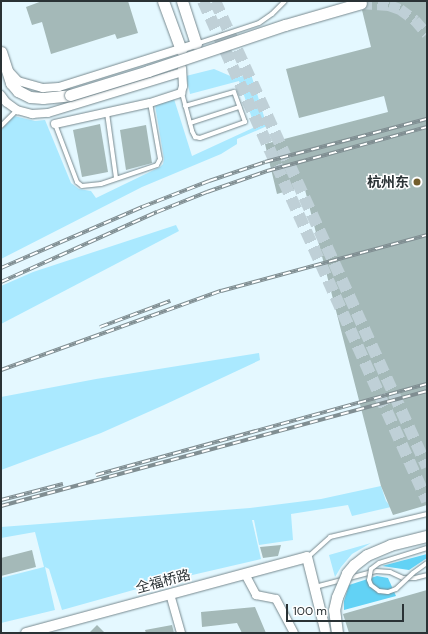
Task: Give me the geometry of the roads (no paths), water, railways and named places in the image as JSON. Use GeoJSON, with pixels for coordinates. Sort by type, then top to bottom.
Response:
{"type":"FeatureCollection","features":[{"type":"Feature","properties":{"kind":"main road"},"geometry":{"type":"LineString","coordinates":[[163,1],[181,50]]}},
{"type":"Feature","properties":{"kind":"main road"},"geometry":{"type":"LineString","coordinates":[[182,1],[196,44]]}},
{"type":"Feature","properties":{"kind":"main road"},"geometry":{"type":"LineString","coordinates":[[1,52],[4,66],[11,82],[18,91],[30,97],[43,98],[70,95],[148,71],[285,25],[361,3]]}},
{"type":"Feature","properties":{"kind":"main road"},"geometry":{"type":"LineString","coordinates":[[337,633],[334,610],[336,597],[347,573],[354,565],[367,556],[390,545],[427,536]]}},
{"type":"Feature","properties":{"kind":"street"},"geometry":{"type":"LineString","coordinates":[[4,66],[18,81],[43,88],[59,87],[181,50],[196,44]]}},
{"type":"Feature","properties":{"kind":"street"},"geometry":{"type":"LineString","coordinates":[[55,124],[150,103],[182,93],[184,86],[181,50]]}},
{"type":"Feature","properties":{"kind":"street"},"geometry":{"type":"LineString","coordinates":[[1,95],[6,102],[17,110],[32,114],[55,111],[182,72]]}},
{"type":"Feature","properties":{"kind":"street"},"geometry":{"type":"LineString","coordinates":[[307,557],[326,633]]}},
{"type":"Feature","properties":{"kind":"street","name":"全福桥路"},"geometry":{"type":"LineString","coordinates":[[26,633],[307,557]]}},
{"type":"Feature","properties":{"kind":"street"},"geometry":{"type":"LineString","coordinates":[[245,574],[256,595],[276,599],[294,633]]}},
{"type":"Feature","properties":{"kind":"street"},"geometry":{"type":"LineString","coordinates":[[170,594],[181,633]]}},
{"type":"Feature","properties":{"kind":"lane"},"geometry":{"type":"LineString","coordinates":[[196,44],[259,23],[272,14],[284,1]]}},
{"type":"Feature","properties":{"kind":"lane"},"geometry":{"type":"LineString","coordinates":[[182,93],[185,106],[190,123],[195,137],[200,138],[245,122],[234,92],[185,106]]}},
{"type":"Feature","properties":{"kind":"lane"},"geometry":{"type":"LineString","coordinates":[[55,124],[77,182],[82,186],[101,184],[157,165],[160,159],[150,103]]}},
{"type":"Feature","properties":{"kind":"lane"},"geometry":{"type":"LineString","coordinates":[[190,123],[239,107]]}},
{"type":"Feature","properties":{"kind":"lane"},"geometry":{"type":"LineString","coordinates":[[1,126],[17,110]]}},
{"type":"Feature","properties":{"kind":"lane"},"geometry":{"type":"LineString","coordinates":[[107,112],[116,178]]}},
{"type":"Feature","properties":{"kind":"lane"},"geometry":{"type":"LineString","coordinates":[[307,557],[330,537],[427,514]]}},
{"type":"Feature","properties":{"kind":"lane"},"geometry":{"type":"LineString","coordinates":[[427,548],[379,563],[371,569],[369,580],[371,585],[379,591],[388,592],[396,589],[413,573],[427,563]]}},
{"type":"Feature","properties":{"kind":"lane"},"geometry":{"type":"LineString","coordinates":[[315,587],[376,571],[390,572],[403,578],[415,578],[427,574]]}},
{"type":"Feature","properties":{"kind":"tunnel"},"geometry":{"type":"LineString","coordinates":[[203,1],[427,501]]}},
{"type":"Feature","properties":{"kind":"tunnel"},"geometry":{"type":"LineString","coordinates":[[215,1],[427,467]]}},
{"type":"Feature","properties":{"kind":"tunnel"},"geometry":{"type":"LineString","coordinates":[[361,3],[389,5],[400,9],[415,20],[427,34]]}},
{"type":"Feature","properties":{"kind":"railway"},"geometry":{"type":"LineString","coordinates":[[1,268],[142,207],[209,181],[265,162],[427,119]]}},
{"type":"Feature","properties":{"kind":"railway"},"geometry":{"type":"LineString","coordinates":[[1,282],[157,212],[207,192],[267,171],[427,127]]}},
{"type":"Feature","properties":{"kind":"railway"},"geometry":{"type":"LineString","coordinates":[[1,370],[221,291],[427,235]]}},
{"type":"Feature","properties":{"kind":"railway"},"geometry":{"type":"LineString","coordinates":[[100,327],[170,301]]}},
{"type":"Feature","properties":{"kind":"railway"},"geometry":{"type":"LineString","coordinates":[[96,475],[427,384]]}},
{"type":"Feature","properties":{"kind":"railway"},"geometry":{"type":"LineString","coordinates":[[1,506],[427,391]]}},
{"type":"Feature","properties":{"kind":"railway"},"geometry":{"type":"LineString","coordinates":[[1,500],[63,484]]}},
{"type":"Feature","properties":{"kind":"place","name":"杭州东"},"geometry":{"type":"Point","coordinates":[417,182]}}]}
